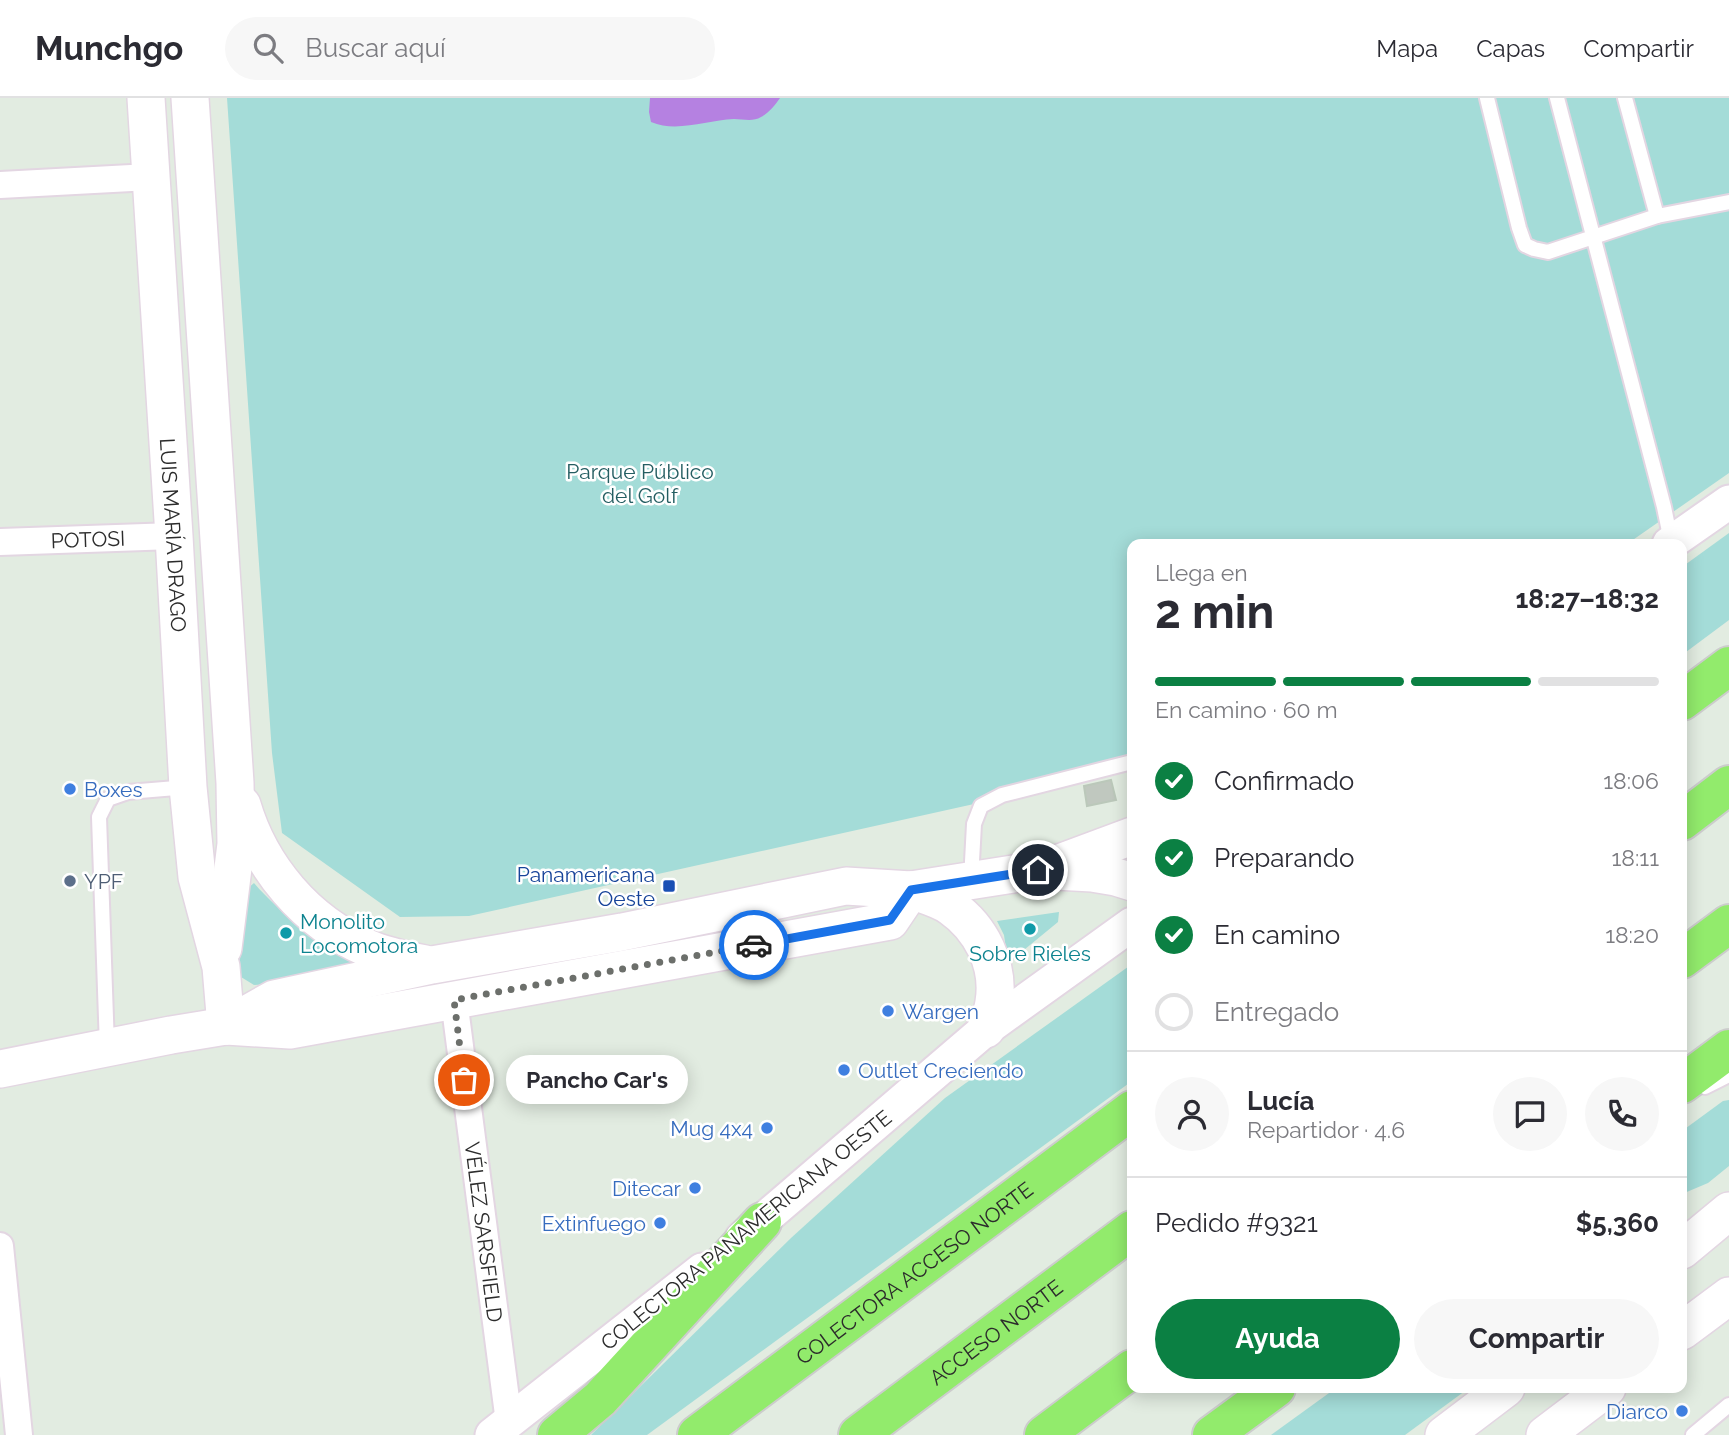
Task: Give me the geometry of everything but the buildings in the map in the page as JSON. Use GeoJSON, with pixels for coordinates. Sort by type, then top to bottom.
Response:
{"type":"FeatureCollection","features":[{"type":"Feature","properties":{"kind":"highway"},"geometry":{"type":"LineString","coordinates":[[1687,695],[1729,666]]}},
{"type":"Feature","properties":{"kind":"highway"},"geometry":{"type":"LineString","coordinates":[[1687,817],[1729,785]]}},
{"type":"Feature","properties":{"kind":"highway"},"geometry":{"type":"LineString","coordinates":[[1687,955],[1729,924]]}},
{"type":"Feature","properties":{"kind":"highway"},"geometry":{"type":"LineString","coordinates":[[1687,1080],[1729,1049]]}},
{"type":"Feature","properties":{"kind":"highway","name":"COLECTORA ACCESO NORTE"},"geometry":{"type":"LineString","coordinates":[[697,1435],[1127,1114]]}},
{"type":"Feature","properties":{"kind":"highway"},"geometry":{"type":"LineString","coordinates":[[557,1435],[600,1399],[762,1222]]}},
{"type":"Feature","properties":{"kind":"highway","name":"ACCESO NORTE"},"geometry":{"type":"LineString","coordinates":[[858,1435],[1127,1234]]}},
{"type":"Feature","properties":{"kind":"highway"},"geometry":{"type":"LineString","coordinates":[[1044,1435],[1127,1373]]}},
{"type":"Feature","properties":{"kind":"highway"},"geometry":{"type":"LineString","coordinates":[[1212,1435],[1269,1393]]}},
{"type":"Feature","properties":{"kind":"main road","name":"LUIS MARÍA DRAGO"},"geometry":{"type":"LineString","coordinates":[[146,98],[188,788],[197,877],[221,967],[226,1026]]}},
{"type":"Feature","properties":{"kind":"main road","name":"LUIS MARÍA DRAGO"},"geometry":{"type":"LineString","coordinates":[[190,98],[235,783],[236,844],[221,967]]}},
{"type":"Feature","properties":{"kind":"main road"},"geometry":{"type":"LineString","coordinates":[[235,783],[248,827],[270,868],[300,904],[337,932],[367,948],[399,959],[432,965]]}},
{"type":"Feature","properties":{"kind":"main road"},"geometry":{"type":"LineString","coordinates":[[226,1026],[274,999],[432,965],[622,932],[846,886],[911,890],[1038,870],[1127,838]]}},
{"type":"Feature","properties":{"kind":"main road"},"geometry":{"type":"LineString","coordinates":[[1038,870],[1092,873],[1127,880]]}},
{"type":"Feature","properties":{"kind":"main road"},"geometry":{"type":"LineString","coordinates":[[0,1069],[226,1026],[290,1030],[890,920],[911,890]]}},
{"type":"Feature","properties":{"kind":"main road"},"geometry":{"type":"LineString","coordinates":[[911,890],[949,906],[968,921],[983,941],[992,964],[995,988],[994,1003],[986,1028]]}},
{"type":"Feature","properties":{"kind":"main road"},"geometry":{"type":"LineString","coordinates":[[1687,1246],[1729,1212]]}},
{"type":"Feature","properties":{"kind":"main road"},"geometry":{"type":"LineString","coordinates":[[1687,1323],[1729,1296]]}},
{"type":"Feature","properties":{"kind":"main road"},"geometry":{"type":"LineString","coordinates":[[1444,1435],[1499,1393]]}},
{"type":"Feature","properties":{"kind":"main road"},"geometry":{"type":"LineString","coordinates":[[1545,1435],[1600,1393]]}},
{"type":"Feature","properties":{"kind":"street"},"geometry":{"type":"LineString","coordinates":[[0,185],[150,177]]}},
{"type":"Feature","properties":{"kind":"street"},"geometry":{"type":"LineString","coordinates":[[1676,539],[1729,502]]}},
{"type":"Feature","properties":{"kind":"street","name":"POTOSI"},"geometry":{"type":"LineString","coordinates":[[0,542],[174,536]]}},
{"type":"Feature","properties":{"kind":"street","name":"COLECTORA PANAMERICANA OESTE"},"geometry":{"type":"LineString","coordinates":[[501,1429],[762,1222],[986,1028],[1127,929]]}},
{"type":"Feature","properties":{"kind":"street","name":"VÉLEZ SARSFIELD"},"geometry":{"type":"LineString","coordinates":[[454,1000],[501,1429]]}},
{"type":"Feature","properties":{"kind":"street"},"geometry":{"type":"LineString","coordinates":[[0,1246],[19,1435]]}},
{"type":"Feature","properties":{"kind":"lane"},"geometry":{"type":"LineString","coordinates":[[1487,98],[1519,228],[1525,245],[1534,249],[1548,252],[1657,216],[1729,202]]}},
{"type":"Feature","properties":{"kind":"lane"},"geometry":{"type":"LineString","coordinates":[[1557,98],[1664,507],[1669,539]]}},
{"type":"Feature","properties":{"kind":"lane"},"geometry":{"type":"LineString","coordinates":[[1625,98],[1657,216]]}},
{"type":"Feature","properties":{"kind":"lane"},"geometry":{"type":"LineString","coordinates":[[971,881],[974,824],[981,806],[1002,795],[1127,763]]}},
{"type":"Feature","properties":{"kind":"lane"},"geometry":{"type":"LineString","coordinates":[[107,1049],[99,817],[108,799],[128,792],[188,788]]}},
{"type":"Feature","properties":{"kind":"lane"},"geometry":{"type":"LineString","coordinates":[[1687,1096],[1729,1075]]}},
{"type":"Feature","properties":{"kind":"lane"},"geometry":{"type":"LineString","coordinates":[[1693,1435],[1729,1405]]}},
{"type":"Feature","properties":{"kind":"green space","name":"Parque Público del Golf"},"geometry":{"type":"Polygon","coordinates":[[[227,98],[1729,98],[1729,473],[1634,539],[1127,539],[1127,770],[469,916],[400,917],[282,833],[272,753],[227,98]]]}},
{"type":"Feature","properties":{"kind":"green space"},"geometry":{"type":"Polygon","coordinates":[[[1729,533],[1729,620],[1687,651],[1687,563],[1729,533]]]}},
{"type":"Feature","properties":{"kind":"green space"},"geometry":{"type":"Polygon","coordinates":[[[254,883],[287,914],[350,952],[351,964],[269,984],[254,985],[241,977],[238,966],[247,889],[254,883]]]}},
{"type":"Feature","properties":{"kind":"green space"},"geometry":{"type":"Polygon","coordinates":[[[1059,912],[1058,922],[1008,963],[1004,935],[997,921],[1059,912]]]}},
{"type":"Feature","properties":{"kind":"green space"},"geometry":{"type":"Polygon","coordinates":[[[1127,968],[1127,1085],[647,1435],[591,1435],[791,1238],[945,1098],[1127,968]]]}},
{"type":"Feature","properties":{"kind":"green space"},"geometry":{"type":"Polygon","coordinates":[[[1729,1100],[1729,1166],[1708,1183],[1687,1192],[1687,1127],[1723,1101],[1729,1100]]]}},
{"type":"Feature","properties":{"kind":"green space"},"geometry":{"type":"Polygon","coordinates":[[[1329,1393],[1462,1393],[1405,1435],[1271,1435],[1329,1393]]]}},
{"type":"Feature","properties":{"kind":"shaded area"},"geometry":{"type":"Polygon","coordinates":[[[650,98],[780,98],[767,113],[755,119],[671,126],[651,122],[650,98]]]}},
{"type":"Feature","properties":{"kind":"way so far"},"geometry":{"type":"LineString","coordinates":[[464,1080],[454,1000],[754,945]]}},
{"type":"Feature","properties":{"kind":"place","name":"Boxes"},"geometry":{"type":"Point","coordinates":[70,789]}},
{"type":"Feature","properties":{"kind":"place","name":"YPF"},"geometry":{"type":"Point","coordinates":[70,881]}},
{"type":"Feature","properties":{"kind":"place","name":"Panamericana Oeste"},"geometry":{"type":"Point","coordinates":[669,886]}},
{"type":"Feature","properties":{"kind":"place","name":"Sobre Rieles"},"geometry":{"type":"Point","coordinates":[1030,929]}},
{"type":"Feature","properties":{"kind":"place","name":"Monolito Locomotora"},"geometry":{"type":"Point","coordinates":[286,933]}},
{"type":"Feature","properties":{"kind":"place","name":"Wargen"},"geometry":{"type":"Point","coordinates":[888,1011]}},
{"type":"Feature","properties":{"kind":"place","name":"Outlet Creciendo"},"geometry":{"type":"Point","coordinates":[844,1070]}},
{"type":"Feature","properties":{"kind":"place","name":"Pancho Car's"},"geometry":{"type":"Point","coordinates":[464,1080]}},
{"type":"Feature","properties":{"kind":"place","name":"Mug 4x4"},"geometry":{"type":"Point","coordinates":[767,1128]}},
{"type":"Feature","properties":{"kind":"place","name":"Ditecar"},"geometry":{"type":"Point","coordinates":[695,1188]}},
{"type":"Feature","properties":{"kind":"place","name":"Extinfuego"},"geometry":{"type":"Point","coordinates":[660,1223]}},
{"type":"Feature","properties":{"kind":"place","name":"Diarco"},"geometry":{"type":"Point","coordinates":[1682,1411]}},
{"type":"Feature","properties":{"kind":"route"},"geometry":{"type":"LineString","coordinates":[[754,945],[890,920],[911,890],[1038,870]]}}]}
